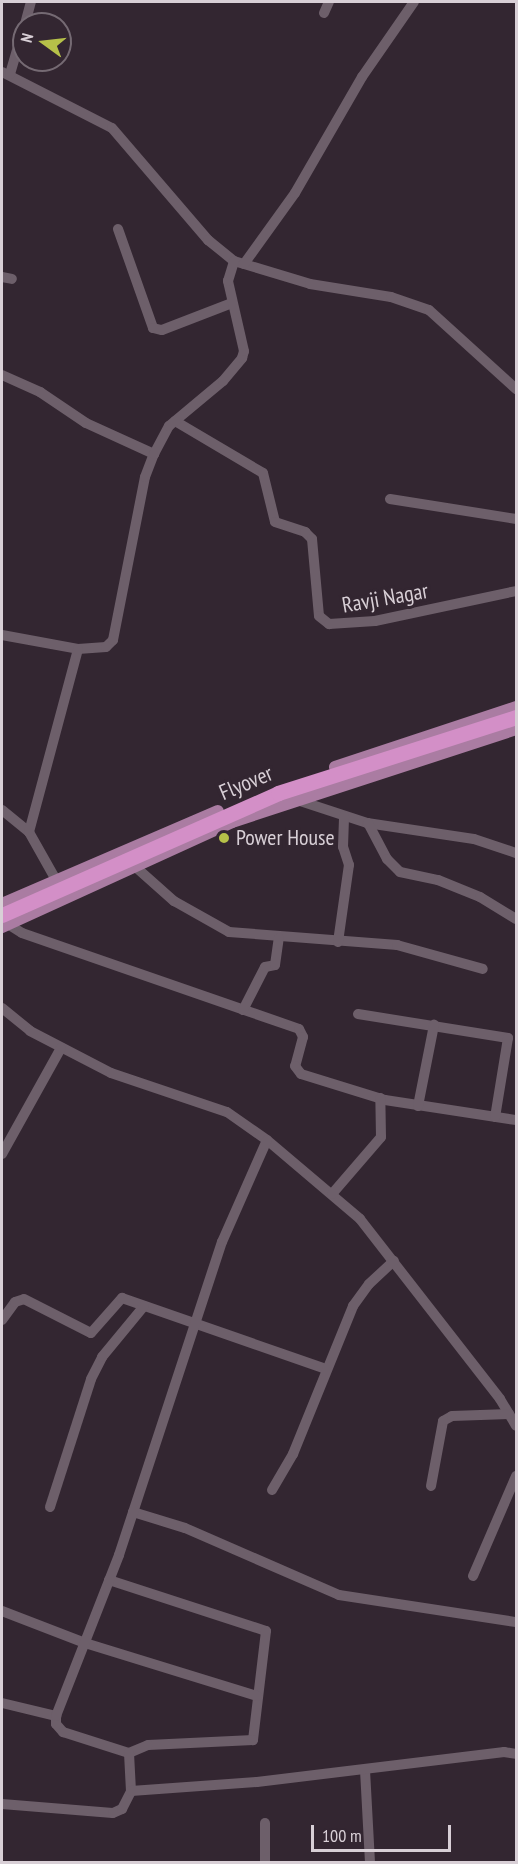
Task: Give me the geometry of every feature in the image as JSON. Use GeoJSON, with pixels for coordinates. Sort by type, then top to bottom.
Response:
{"type":"FeatureCollection","features":[{"type":"Feature","properties":{"kind":"highway","name":"Flyover"},"geometry":{"type":"LineString","coordinates":[[3,921],[278,793],[516,717]]}},
{"type":"Feature","properties":{"kind":"main road"},"geometry":{"type":"LineString","coordinates":[[2,904],[286,783],[516,707]]}},
{"type":"Feature","properties":{"kind":"main road"},"geometry":{"type":"LineString","coordinates":[[3,921],[66,898],[232,822],[516,729]]}},
{"type":"Feature","properties":{"kind":"street"},"geometry":{"type":"LineString","coordinates":[[324,13],[329,2]]}},
{"type":"Feature","properties":{"kind":"street"},"geometry":{"type":"LineString","coordinates":[[2,635],[78,649],[106,646],[116,634],[143,487],[154,454],[175,421],[223,381],[242,358],[244,351],[228,281],[239,262],[295,193],[362,77],[414,2]]}},
{"type":"Feature","properties":{"kind":"street"},"geometry":{"type":"LineString","coordinates":[[12,57],[6,73],[112,128],[208,240],[239,262],[310,284],[391,297],[429,310],[516,389]]}},
{"type":"Feature","properties":{"kind":"street"},"geometry":{"type":"LineString","coordinates":[[118,229],[153,327],[162,330],[232,303]]}},
{"type":"Feature","properties":{"kind":"street"},"geometry":{"type":"LineString","coordinates":[[2,375],[40,392],[94,428],[154,454]]}},
{"type":"Feature","properties":{"kind":"street","name":"Ravji Nagar"},"geometry":{"type":"LineString","coordinates":[[175,421],[263,473],[275,522],[305,532],[312,539],[319,616],[329,624],[375,621],[516,591]]}},
{"type":"Feature","properties":{"kind":"street"},"geometry":{"type":"LineString","coordinates":[[390,499],[516,519]]}},
{"type":"Feature","properties":{"kind":"street"},"geometry":{"type":"LineString","coordinates":[[29,832],[78,649]]}},
{"type":"Feature","properties":{"kind":"street"},"geometry":{"type":"LineString","coordinates":[[286,783],[295,801],[368,823],[474,839],[516,854]]}},
{"type":"Feature","properties":{"kind":"street"},"geometry":{"type":"LineString","coordinates":[[2,810],[29,832],[66,898]]}},
{"type":"Feature","properties":{"kind":"street"},"geometry":{"type":"LineString","coordinates":[[339,942],[349,865],[343,847],[344,816]]}},
{"type":"Feature","properties":{"kind":"street"},"geometry":{"type":"LineString","coordinates":[[368,823],[387,860],[400,872],[470,893],[516,920]]}},
{"type":"Feature","properties":{"kind":"street"},"geometry":{"type":"LineString","coordinates":[[122,853],[174,901],[229,932],[279,938],[397,945],[483,969]]}},
{"type":"Feature","properties":{"kind":"street"},"geometry":{"type":"LineString","coordinates":[[3,921],[303,1032],[295,1066],[301,1074],[380,1098],[418,1106],[516,1120]]}},
{"type":"Feature","properties":{"kind":"street"},"geometry":{"type":"LineString","coordinates":[[243,1010],[266,967],[275,965],[279,938]]}},
{"type":"Feature","properties":{"kind":"street"},"geometry":{"type":"LineString","coordinates":[[2,1008],[30,1031],[111,1073],[227,1112],[267,1140],[360,1219],[394,1261],[516,1426]]}},
{"type":"Feature","properties":{"kind":"street"},"geometry":{"type":"LineString","coordinates":[[358,1014],[509,1039],[495,1118]]}},
{"type":"Feature","properties":{"kind":"street"},"geometry":{"type":"LineString","coordinates":[[418,1106],[434,1025]]}},
{"type":"Feature","properties":{"kind":"street"},"geometry":{"type":"LineString","coordinates":[[2,1154],[62,1048]]}},
{"type":"Feature","properties":{"kind":"street"},"geometry":{"type":"LineString","coordinates":[[332,1194],[381,1137],[380,1098]]}},
{"type":"Feature","properties":{"kind":"street"},"geometry":{"type":"LineString","coordinates":[[109,1580],[266,1631],[257,1696],[256,1736],[249,1742],[148,1745],[129,1753],[63,1732],[56,1724],[56,1716],[133,1512],[222,1242],[267,1140]]}},
{"type":"Feature","properties":{"kind":"street"},"geometry":{"type":"LineString","coordinates":[[272,1490],[293,1454],[353,1306],[369,1284],[394,1261]]}},
{"type":"Feature","properties":{"kind":"street"},"geometry":{"type":"LineString","coordinates":[[2,1331],[2,1319],[15,1302],[24,1299],[91,1333],[119,1299],[326,1369]]}},
{"type":"Feature","properties":{"kind":"street"},"geometry":{"type":"LineString","coordinates":[[50,1508],[91,1379],[102,1357],[144,1306]]}},
{"type":"Feature","properties":{"kind":"street"},"geometry":{"type":"LineString","coordinates":[[431,1486],[443,1421],[452,1416],[509,1414]]}},
{"type":"Feature","properties":{"kind":"street"},"geometry":{"type":"LineString","coordinates":[[473,1575],[516,1476]]}},
{"type":"Feature","properties":{"kind":"street"},"geometry":{"type":"LineString","coordinates":[[133,1512],[185,1528],[339,1595],[516,1622]]}},
{"type":"Feature","properties":{"kind":"street"},"geometry":{"type":"LineString","coordinates":[[2,1611],[85,1643],[257,1696]]}},
{"type":"Feature","properties":{"kind":"street"},"geometry":{"type":"LineString","coordinates":[[2,1703],[56,1716]]}},
{"type":"Feature","properties":{"kind":"street"},"geometry":{"type":"LineString","coordinates":[[130,1791],[365,1770],[504,1752],[516,1754]]}},
{"type":"Feature","properties":{"kind":"street"},"geometry":{"type":"LineString","coordinates":[[2,1804],[114,1813],[122,1809],[130,1791],[129,1753]]}},
{"type":"Feature","properties":{"kind":"street"},"geometry":{"type":"LineString","coordinates":[[365,1770],[370,1863]]}},
{"type":"Feature","properties":{"kind":"street"},"geometry":{"type":"LineString","coordinates":[[265,1823],[265,1863]]}},
{"type":"Feature","properties":{"kind":"place","name":"Power House"},"geometry":{"type":"Point","coordinates":[224,838]}}]}
